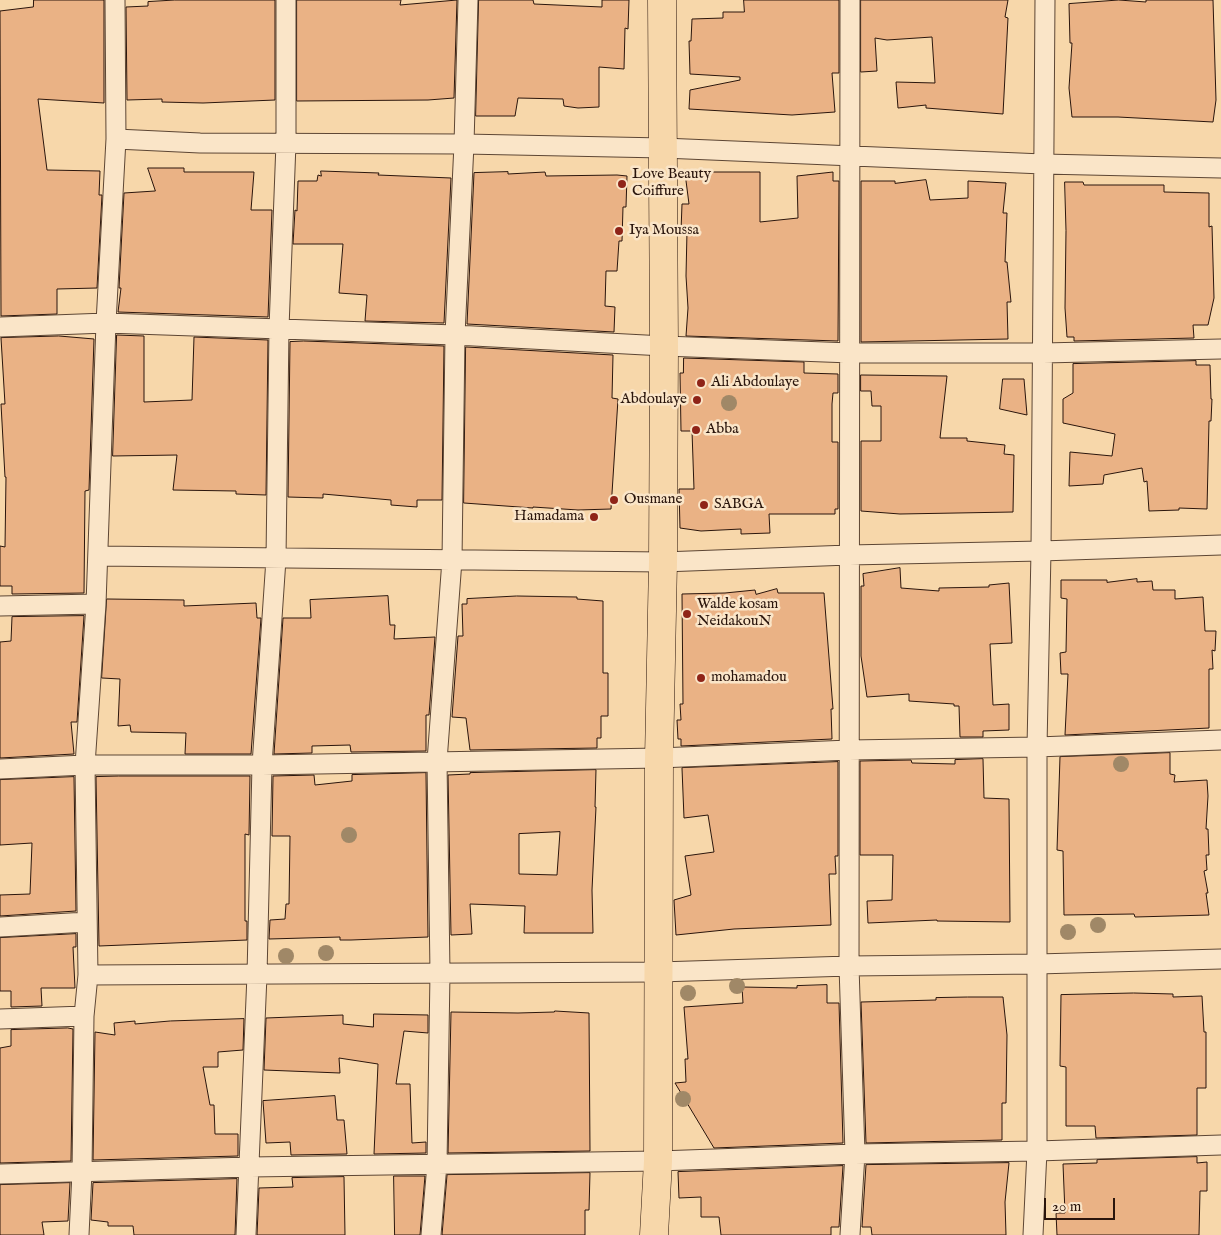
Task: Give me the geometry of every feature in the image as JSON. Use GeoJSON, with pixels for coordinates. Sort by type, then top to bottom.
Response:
{"type":"FeatureCollection","features":[{"type":"Feature","properties":{"kind":"main road"},"geometry":{"type":"LineString","coordinates":[[654,1235],[658,1161],[658,758],[663,562],[662,0]]}},
{"type":"Feature","properties":{"kind":"street"},"geometry":{"type":"LineString","coordinates":[[79,1235],[82,1172],[84,1016],[88,975],[85,764],[96,604],[106,323],[116,139],[115,0]]}},
{"type":"Feature","properties":{"kind":"street"},"geometry":{"type":"LineString","coordinates":[[246,1235],[257,975],[262,765],[276,559],[279,328],[286,142],[286,0]]}},
{"type":"Feature","properties":{"kind":"street"},"geometry":{"type":"LineString","coordinates":[[431,1235],[436,1164],[440,973],[437,761],[452,560],[455,335],[464,144],[468,0]]}},
{"type":"Feature","properties":{"kind":"street"},"geometry":{"type":"LineString","coordinates":[[850,0],[849,966],[855,1154],[850,1235]]}},
{"type":"Feature","properties":{"kind":"street"},"geometry":{"type":"LineString","coordinates":[[1033,1235],[1037,1151],[1038,747],[1045,0]]}},
{"type":"Feature","properties":{"kind":"street"},"geometry":{"type":"LineString","coordinates":[[116,139],[200,143],[286,142],[663,148],[1043,164],[1221,168]]}},
{"type":"Feature","properties":{"kind":"street"},"geometry":{"type":"LineString","coordinates":[[0,327],[106,323],[279,328],[851,353],[1043,353],[1221,349]]}},
{"type":"Feature","properties":{"kind":"street"},"geometry":{"type":"LineString","coordinates":[[98,556],[663,562],[848,554],[1221,546]]}},
{"type":"Feature","properties":{"kind":"street"},"geometry":{"type":"LineString","coordinates":[[0,606],[96,604]]}},
{"type":"Feature","properties":{"kind":"street"},"geometry":{"type":"LineString","coordinates":[[0,769],[85,764],[262,765],[658,758],[849,750],[1038,747],[1221,740]]}},
{"type":"Feature","properties":{"kind":"street"},"geometry":{"type":"LineString","coordinates":[[0,927],[87,922]]}},
{"type":"Feature","properties":{"kind":"street"},"geometry":{"type":"LineString","coordinates":[[88,975],[659,972],[849,966],[1038,964],[1221,959]]}},
{"type":"Feature","properties":{"kind":"street"},"geometry":{"type":"LineString","coordinates":[[0,1019],[84,1016]]}},
{"type":"Feature","properties":{"kind":"street"},"geometry":{"type":"LineString","coordinates":[[0,1174],[250,1167],[658,1161],[1221,1145]]}},
{"type":"Feature","properties":{"kind":"building"},"geometry":{"type":"Polygon","coordinates":[[[34,0],[104,0],[104,103],[38,99],[47,170],[100,171],[99,195],[102,195],[97,288],[57,289],[57,314],[1,316],[0,11],[33,7],[34,0]]]}},
{"type":"Feature","properties":{"kind":"building"},"geometry":{"type":"Polygon","coordinates":[[[175,0],[275,0],[275,100],[203,103],[162,102],[162,99],[127,100],[126,7],[148,6],[148,2],[175,0]]]}},
{"type":"Feature","properties":{"kind":"building"},"geometry":{"type":"Polygon","coordinates":[[[297,0],[401,0],[400,5],[457,0],[454,98],[428,100],[297,101],[297,0]]]}},
{"type":"Feature","properties":{"kind":"building"},"geometry":{"type":"Polygon","coordinates":[[[479,0],[533,0],[534,4],[602,7],[602,0],[629,0],[628,29],[625,28],[624,69],[599,67],[599,107],[578,108],[564,106],[563,99],[518,98],[515,116],[476,116],[479,0]]]}},
{"type":"Feature","properties":{"kind":"building"},"geometry":{"type":"Polygon","coordinates":[[[744,0],[839,0],[839,73],[832,73],[835,112],[792,115],[689,109],[690,90],[740,80],[740,77],[690,74],[689,41],[691,41],[692,19],[723,18],[723,12],[744,12],[744,0]]]}},
{"type":"Feature","properties":{"kind":"building"},"geometry":{"type":"Polygon","coordinates":[[[861,0],[1008,0],[1005,17],[1008,18],[1003,114],[926,108],[926,105],[898,108],[896,82],[935,83],[932,37],[887,40],[875,38],[877,71],[861,72],[861,0]]]}},
{"type":"Feature","properties":{"kind":"building"},"geometry":{"type":"Polygon","coordinates":[[[1119,0],[1146,2],[1146,0],[1213,0],[1216,100],[1213,122],[1118,117],[1072,117],[1069,88],[1072,43],[1070,43],[1069,4],[1119,0]]]}},
{"type":"Feature","properties":{"kind":"building"},"geometry":{"type":"Polygon","coordinates":[[[148,168],[184,168],[184,172],[254,172],[251,210],[272,210],[268,317],[118,312],[121,288],[119,288],[124,193],[155,191],[148,168]]]}},
{"type":"Feature","properties":{"kind":"building"},"geometry":{"type":"Polygon","coordinates":[[[321,171],[451,178],[444,323],[365,321],[367,295],[339,293],[343,244],[293,244],[298,181],[317,181],[318,175],[321,176],[321,171]]]}},
{"type":"Feature","properties":{"kind":"building"},"geometry":{"type":"Polygon","coordinates":[[[508,172],[508,174],[545,172],[546,176],[627,176],[626,207],[623,207],[622,241],[619,241],[617,271],[606,271],[605,306],[615,307],[614,332],[467,324],[474,173],[508,172]]]}},
{"type":"Feature","properties":{"kind":"building"},"geometry":{"type":"Polygon","coordinates":[[[760,172],[760,222],[798,218],[797,176],[833,172],[833,181],[839,181],[838,341],[686,336],[688,308],[686,276],[687,231],[681,231],[682,204],[689,204],[685,173],[760,172]]]}},
{"type":"Feature","properties":{"kind":"building"},"geometry":{"type":"Polygon","coordinates":[[[926,180],[930,200],[968,198],[968,181],[1006,183],[1003,213],[1007,213],[1005,262],[1007,262],[1011,302],[1007,302],[1008,339],[861,342],[861,181],[895,181],[895,183],[926,180]]]}},
{"type":"Feature","properties":{"kind":"building"},"geometry":{"type":"Polygon","coordinates":[[[1065,182],[1083,182],[1084,185],[1164,185],[1164,192],[1209,193],[1209,227],[1212,226],[1214,298],[1208,325],[1193,325],[1194,338],[1074,341],[1074,337],[1067,337],[1065,308],[1065,182]]]}},
{"type":"Feature","properties":{"kind":"building"},"geometry":{"type":"Polygon","coordinates":[[[117,335],[144,336],[144,402],[192,400],[194,337],[268,340],[266,495],[236,494],[236,491],[173,490],[177,455],[113,456],[117,335]]]}},
{"type":"Feature","properties":{"kind":"building"},"geometry":{"type":"Polygon","coordinates":[[[59,336],[94,339],[89,490],[85,491],[84,593],[12,594],[12,586],[0,586],[0,546],[5,547],[6,477],[1,404],[5,404],[1,338],[59,336]]]}},
{"type":"Feature","properties":{"kind":"building"},"geometry":{"type":"Polygon","coordinates":[[[290,342],[444,346],[442,500],[417,500],[417,507],[391,505],[391,500],[323,494],[323,498],[288,497],[290,342]]]}},
{"type":"Feature","properties":{"kind":"building"},"geometry":{"type":"Polygon","coordinates":[[[466,347],[613,355],[612,398],[618,399],[611,509],[578,510],[464,503],[466,347]]]}},
{"type":"Feature","properties":{"kind":"building"},"geometry":{"type":"Polygon","coordinates":[[[684,358],[804,362],[804,373],[838,374],[838,393],[833,393],[832,404],[832,442],[838,442],[838,509],[835,509],[835,514],[769,514],[770,533],[741,534],[741,529],[701,531],[680,528],[679,489],[694,489],[692,431],[681,431],[680,373],[683,373],[684,358]]]}},
{"type":"Feature","properties":{"kind":"building"},"geometry":{"type":"Polygon","coordinates":[[[1196,361],[1196,365],[1210,365],[1212,399],[1211,421],[1209,421],[1207,509],[1179,508],[1179,510],[1149,511],[1147,481],[1144,482],[1142,468],[1104,475],[1103,484],[1069,486],[1070,452],[1112,456],[1115,434],[1063,423],[1063,399],[1073,393],[1073,364],[1196,361]]]}},
{"type":"Feature","properties":{"kind":"building"},"geometry":{"type":"Polygon","coordinates":[[[861,375],[947,376],[940,438],[967,438],[967,441],[1005,445],[1004,454],[1014,455],[1013,512],[900,514],[861,511],[861,441],[881,441],[881,406],[872,406],[871,391],[861,391],[861,375]]]}},
{"type":"Feature","properties":{"kind":"building"},"geometry":{"type":"Polygon","coordinates":[[[1003,379],[1024,379],[1027,415],[1000,409],[1003,379]]]}},
{"type":"Feature","properties":{"kind":"building"},"geometry":{"type":"Polygon","coordinates":[[[900,568],[901,588],[939,591],[939,588],[989,587],[989,585],[1009,583],[1012,643],[990,644],[993,705],[1009,704],[1009,730],[983,731],[983,737],[960,737],[959,706],[909,701],[909,694],[867,697],[861,656],[861,586],[864,586],[863,574],[900,568]]]}},
{"type":"Feature","properties":{"kind":"building"},"geometry":{"type":"Polygon","coordinates":[[[1137,579],[1137,582],[1152,581],[1153,590],[1175,590],[1175,599],[1203,597],[1205,631],[1216,631],[1215,651],[1212,650],[1213,669],[1209,669],[1209,728],[1065,735],[1068,674],[1061,674],[1060,653],[1066,652],[1067,599],[1061,598],[1061,580],[1107,580],[1107,582],[1137,579]]]}},
{"type":"Feature","properties":{"kind":"building"},"geometry":{"type":"Polygon","coordinates":[[[777,589],[778,593],[824,593],[833,709],[831,709],[832,739],[681,746],[681,739],[678,739],[677,720],[681,720],[680,704],[683,704],[682,594],[755,590],[756,594],[777,589]]]}},
{"type":"Feature","properties":{"kind":"building"},"geometry":{"type":"Polygon","coordinates":[[[388,596],[390,625],[395,625],[394,639],[435,637],[429,715],[426,715],[426,751],[351,752],[350,745],[312,746],[312,753],[274,754],[283,618],[311,618],[310,600],[388,596]]]}},
{"type":"Feature","properties":{"kind":"building"},"geometry":{"type":"Polygon","coordinates":[[[517,596],[577,597],[577,599],[603,601],[603,673],[608,673],[608,716],[601,716],[601,738],[597,738],[597,748],[470,750],[466,718],[452,717],[458,636],[463,636],[462,604],[467,604],[467,599],[517,596]]]}},
{"type":"Feature","properties":{"kind":"building"},"geometry":{"type":"Polygon","coordinates":[[[107,599],[184,600],[184,606],[256,603],[257,618],[261,618],[251,754],[185,754],[186,733],[131,732],[130,725],[118,726],[120,679],[102,678],[107,599]]]}},
{"type":"Feature","properties":{"kind":"building"},"geometry":{"type":"Polygon","coordinates":[[[84,616],[77,722],[71,722],[74,754],[0,758],[0,642],[11,641],[12,617],[84,616]]]}},
{"type":"Feature","properties":{"kind":"building"},"geometry":{"type":"Polygon","coordinates":[[[1170,753],[1170,774],[1175,775],[1174,782],[1207,780],[1206,829],[1208,829],[1209,855],[1206,855],[1207,870],[1204,871],[1209,915],[1135,917],[1134,914],[1064,915],[1063,851],[1057,850],[1060,757],[1170,753]]]}},
{"type":"Feature","properties":{"kind":"building"},"geometry":{"type":"Polygon","coordinates":[[[983,759],[984,798],[1009,799],[1010,922],[937,920],[868,923],[867,901],[892,900],[893,855],[860,855],[860,761],[911,760],[912,763],[955,764],[955,760],[983,759]]]}},
{"type":"Feature","properties":{"kind":"building"},"geometry":{"type":"Polygon","coordinates":[[[838,762],[838,856],[835,856],[836,874],[829,874],[831,925],[734,929],[676,935],[674,900],[691,895],[685,856],[714,852],[708,815],[684,818],[682,768],[838,762]]]}},
{"type":"Feature","properties":{"kind":"building"},"geometry":{"type":"Polygon","coordinates":[[[596,770],[592,890],[593,933],[524,933],[525,906],[470,904],[472,934],[451,935],[448,775],[596,770]],[[560,832],[519,834],[519,874],[557,875],[560,832]]]}},
{"type":"Feature","properties":{"kind":"building"},"geometry":{"type":"Polygon","coordinates":[[[426,773],[428,937],[351,940],[340,940],[340,937],[269,939],[270,920],[285,919],[286,904],[289,904],[290,836],[272,836],[273,776],[314,775],[315,785],[352,781],[352,775],[426,773]]]}},
{"type":"Feature","properties":{"kind":"building"},"geometry":{"type":"Polygon","coordinates":[[[250,776],[249,835],[245,834],[245,921],[247,921],[247,940],[99,946],[96,777],[250,776]]]}},
{"type":"Feature","properties":{"kind":"building"},"geometry":{"type":"Polygon","coordinates":[[[74,777],[76,911],[0,916],[0,895],[30,894],[32,843],[0,845],[0,780],[74,777]]]}},
{"type":"Feature","properties":{"kind":"building"},"geometry":{"type":"Polygon","coordinates":[[[76,934],[76,947],[73,947],[75,988],[41,988],[42,1006],[11,1007],[11,991],[0,991],[0,938],[76,934]]]}},
{"type":"Feature","properties":{"kind":"building"},"geometry":{"type":"Polygon","coordinates":[[[827,985],[827,1003],[839,1003],[843,1143],[714,1148],[675,1083],[686,1082],[685,1059],[688,1059],[684,1007],[743,1003],[742,987],[797,988],[797,986],[827,985]]]}},
{"type":"Feature","properties":{"kind":"building"},"geometry":{"type":"Polygon","coordinates":[[[1173,994],[1173,997],[1202,996],[1204,1032],[1206,1032],[1206,1088],[1197,1088],[1197,1135],[1096,1138],[1095,1126],[1066,1126],[1066,1067],[1060,1066],[1061,995],[1173,994]]]}},
{"type":"Feature","properties":{"kind":"building"},"geometry":{"type":"Polygon","coordinates":[[[1003,997],[1007,1035],[1006,1103],[1002,1103],[1002,1140],[866,1143],[861,1002],[936,1000],[936,998],[1003,997]]]}},
{"type":"Feature","properties":{"kind":"building"},"geometry":{"type":"Polygon","coordinates":[[[555,1011],[589,1013],[590,1151],[448,1153],[451,1012],[518,1013],[555,1011]]]}},
{"type":"Feature","properties":{"kind":"building"},"geometry":{"type":"Polygon","coordinates":[[[374,1014],[428,1015],[428,1033],[404,1031],[396,1084],[410,1084],[412,1143],[426,1142],[426,1153],[374,1154],[378,1064],[339,1058],[340,1073],[264,1070],[266,1018],[343,1015],[343,1024],[373,1027],[374,1014]]]}},
{"type":"Feature","properties":{"kind":"building"},"geometry":{"type":"Polygon","coordinates":[[[244,1019],[243,1050],[218,1052],[218,1067],[203,1067],[210,1105],[214,1105],[215,1134],[238,1134],[238,1156],[93,1160],[95,1032],[115,1035],[114,1023],[135,1021],[135,1024],[244,1019]]]}},
{"type":"Feature","properties":{"kind":"building"},"geometry":{"type":"Polygon","coordinates":[[[73,1029],[71,1161],[0,1163],[0,1048],[11,1046],[11,1030],[73,1029]]]}},
{"type":"Feature","properties":{"kind":"building"},"geometry":{"type":"Polygon","coordinates":[[[335,1096],[337,1120],[344,1120],[347,1154],[291,1155],[290,1142],[266,1143],[263,1101],[335,1096]]]}},
{"type":"Feature","properties":{"kind":"building"},"geometry":{"type":"Polygon","coordinates":[[[1197,1157],[1197,1163],[1207,1162],[1207,1191],[1200,1191],[1199,1235],[1057,1235],[1056,1213],[1065,1213],[1063,1164],[1097,1163],[1097,1160],[1197,1157]]]}},
{"type":"Feature","properties":{"kind":"building"},"geometry":{"type":"Polygon","coordinates":[[[1009,1163],[1005,1202],[1006,1235],[872,1235],[871,1227],[862,1227],[866,1165],[1009,1163]]]}},
{"type":"Feature","properties":{"kind":"building"},"geometry":{"type":"Polygon","coordinates":[[[843,1166],[839,1227],[831,1227],[831,1235],[721,1235],[719,1217],[701,1217],[701,1197],[679,1198],[678,1172],[843,1166]]]}},
{"type":"Feature","properties":{"kind":"building"},"geometry":{"type":"Polygon","coordinates":[[[590,1173],[589,1210],[585,1210],[585,1235],[442,1235],[447,1175],[590,1173]]]}},
{"type":"Feature","properties":{"kind":"building"},"geometry":{"type":"Polygon","coordinates":[[[394,1176],[425,1176],[420,1235],[395,1235],[394,1176]]]}},
{"type":"Feature","properties":{"kind":"building"},"geometry":{"type":"Polygon","coordinates":[[[344,1177],[345,1235],[257,1235],[259,1188],[293,1187],[292,1178],[344,1177]]]}},
{"type":"Feature","properties":{"kind":"building"},"geometry":{"type":"Polygon","coordinates":[[[237,1179],[235,1235],[134,1235],[133,1226],[108,1226],[108,1222],[91,1220],[93,1183],[237,1179]]]}},
{"type":"Feature","properties":{"kind":"building"},"geometry":{"type":"Polygon","coordinates":[[[70,1183],[68,1221],[42,1222],[44,1235],[0,1235],[0,1185],[70,1183]]]}},
{"type":"Feature","properties":{"kind":"place","name":"Love Beauty Coiffure"},"geometry":{"type":"Point","coordinates":[622,184]}},
{"type":"Feature","properties":{"kind":"place","name":"Iya Moussa"},"geometry":{"type":"Point","coordinates":[619,231]}},
{"type":"Feature","properties":{"kind":"place","name":"Ali Abdoulaye"},"geometry":{"type":"Point","coordinates":[701,383]}},
{"type":"Feature","properties":{"kind":"place","name":"Abdoulaye"},"geometry":{"type":"Point","coordinates":[697,400]}},
{"type":"Feature","properties":{"kind":"place","name":"Abba"},"geometry":{"type":"Point","coordinates":[696,430]}},
{"type":"Feature","properties":{"kind":"place","name":"Ousmane"},"geometry":{"type":"Point","coordinates":[614,500]}},
{"type":"Feature","properties":{"kind":"place","name":"SABGA"},"geometry":{"type":"Point","coordinates":[704,505]}},
{"type":"Feature","properties":{"kind":"place","name":"Hamadama"},"geometry":{"type":"Point","coordinates":[594,517]}},
{"type":"Feature","properties":{"kind":"place","name":"Walde kosam NeidakouN"},"geometry":{"type":"Point","coordinates":[687,614]}},
{"type":"Feature","properties":{"kind":"place","name":"mohamadou"},"geometry":{"type":"Point","coordinates":[701,678]}}]}
